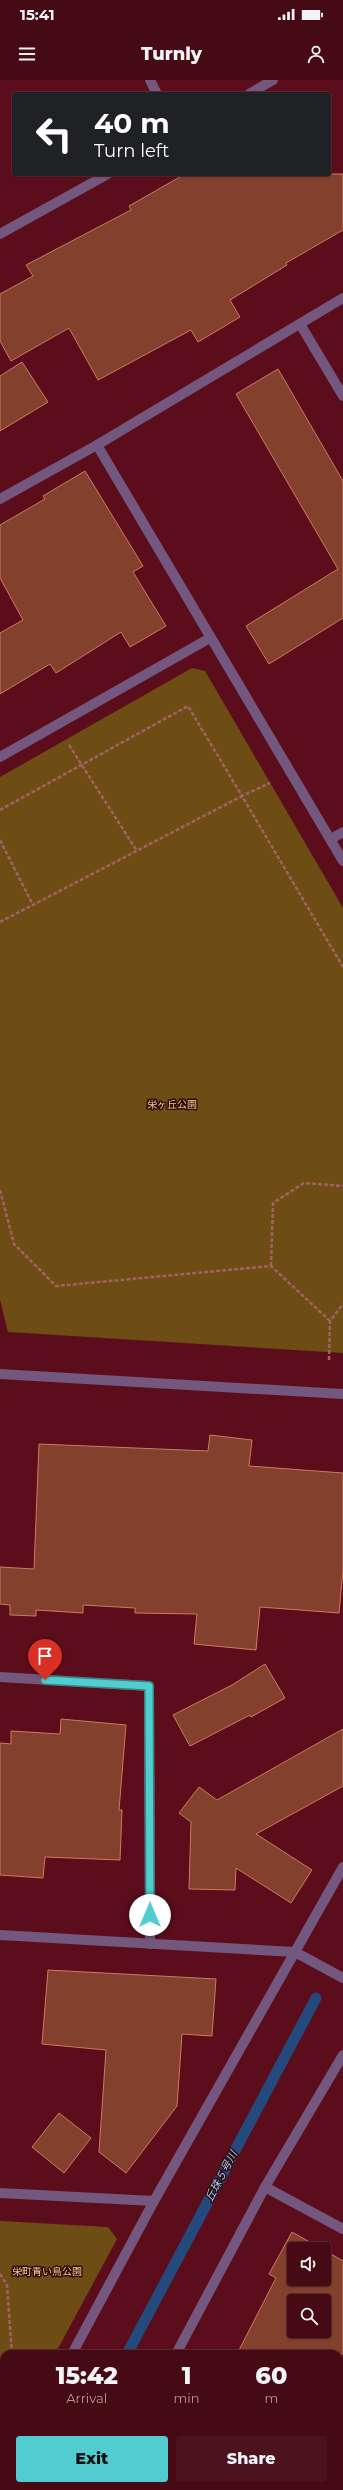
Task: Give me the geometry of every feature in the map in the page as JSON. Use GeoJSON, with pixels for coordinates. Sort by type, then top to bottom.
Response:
{"type":"FeatureCollection","features":[{"type":"Feature","properties":{"kind":"street"},"geometry":{"type":"LineString","coordinates":[[150,80],[156,92]]}},
{"type":"Feature","properties":{"kind":"street"},"geometry":{"type":"LineString","coordinates":[[252,92],[273,80]]}},
{"type":"Feature","properties":{"kind":"street"},"geometry":{"type":"LineString","coordinates":[[0,234],[104,176]]}},
{"type":"Feature","properties":{"kind":"street"},"geometry":{"type":"LineString","coordinates":[[0,499],[96,445],[343,298]]}},
{"type":"Feature","properties":{"kind":"street"},"geometry":{"type":"LineString","coordinates":[[300,324],[343,396]]}},
{"type":"Feature","properties":{"kind":"street"},"geometry":{"type":"LineString","coordinates":[[96,445],[343,860]]}},
{"type":"Feature","properties":{"kind":"street"},"geometry":{"type":"LineString","coordinates":[[0,757],[210,638]]}},
{"type":"Feature","properties":{"kind":"street"},"geometry":{"type":"LineString","coordinates":[[331,839],[343,832]]}},
{"type":"Feature","properties":{"kind":"street"},"geometry":{"type":"LineString","coordinates":[[0,1374],[343,1394]]}},
{"type":"Feature","properties":{"kind":"street"},"geometry":{"type":"LineString","coordinates":[[0,1677],[149,1686],[150,1944]]}},
{"type":"Feature","properties":{"kind":"street"},"geometry":{"type":"LineString","coordinates":[[74,2350],[154,2201],[343,1867]]}},
{"type":"Feature","properties":{"kind":"street"},"geometry":{"type":"LineString","coordinates":[[0,1935],[295,1952],[343,1978]]}},
{"type":"Feature","properties":{"kind":"street"},"geometry":{"type":"LineString","coordinates":[[178,2350],[265,2186],[343,2055]]}},
{"type":"Feature","properties":{"kind":"street"},"geometry":{"type":"LineString","coordinates":[[265,2186],[343,2230]]}},
{"type":"Feature","properties":{"kind":"street"},"geometry":{"type":"LineString","coordinates":[[0,2194],[154,2201]]}},
{"type":"Feature","properties":{"kind":"path"},"geometry":{"type":"LineString","coordinates":[[0,810],[188,706],[343,967]]}},
{"type":"Feature","properties":{"kind":"path"},"geometry":{"type":"LineString","coordinates":[[66,739],[81,765],[137,851]]}},
{"type":"Feature","properties":{"kind":"path"},"geometry":{"type":"LineString","coordinates":[[0,922],[242,796],[272,782]]}},
{"type":"Feature","properties":{"kind":"path"},"geometry":{"type":"LineString","coordinates":[[0,840],[33,905]]}},
{"type":"Feature","properties":{"kind":"path"},"geometry":{"type":"LineString","coordinates":[[271,1266],[273,1203],[304,1183],[343,1186]]}},
{"type":"Feature","properties":{"kind":"path"},"geometry":{"type":"LineString","coordinates":[[0,1190],[14,1244],[56,1286],[271,1266],[330,1321]]}},
{"type":"Feature","properties":{"kind":"path"},"geometry":{"type":"LineString","coordinates":[[329,1360],[330,1321],[343,1304]]}},
{"type":"Feature","properties":{"kind":"path"},"geometry":{"type":"LineString","coordinates":[[0,2274],[7,2285],[12,2350]]}},
{"type":"Feature","properties":{"kind":"green space","name":"栄ヶ丘公園"},"geometry":{"type":"Polygon","coordinates":[[[192,668],[205,671],[343,908],[343,1353],[8,1332],[0,1300],[0,777],[192,668]]]}},
{"type":"Feature","properties":{"kind":"green space","name":"栄町青い鳥公園"},"geometry":{"type":"Polygon","coordinates":[[[0,2221],[108,2227],[117,2239],[57,2350],[0,2350],[0,2221]]]}},
{"type":"Feature","properties":{"kind":"building"},"geometry":{"type":"Polygon","coordinates":[[[331,174],[343,174],[343,230],[286,263],[287,265],[230,300],[240,317],[198,342],[191,330],[98,380],[69,328],[11,361],[0,341],[0,294],[33,276],[26,265],[131,210],[129,206],[182,176],[331,176],[331,174]]]}},
{"type":"Feature","properties":{"kind":"building"},"geometry":{"type":"Polygon","coordinates":[[[22,362],[48,402],[0,431],[0,376],[22,362]]]}},
{"type":"Feature","properties":{"kind":"building"},"geometry":{"type":"Polygon","coordinates":[[[278,369],[343,481],[343,618],[269,664],[246,626],[338,569],[236,394],[278,369]]]}},
{"type":"Feature","properties":{"kind":"building"},"geometry":{"type":"Polygon","coordinates":[[[85,471],[143,566],[133,572],[166,626],[130,647],[121,632],[56,673],[50,664],[0,694],[0,633],[23,620],[0,578],[0,525],[45,499],[43,496],[85,471]]]}},
{"type":"Feature","properties":{"kind":"building"},"geometry":{"type":"Polygon","coordinates":[[[210,1435],[252,1440],[249,1466],[343,1473],[343,1570],[339,1613],[260,1607],[256,1650],[194,1644],[197,1614],[135,1613],[135,1608],[83,1605],[83,1613],[36,1610],[36,1616],[10,1615],[10,1605],[0,1604],[0,1567],[34,1569],[39,1444],[208,1451],[210,1435]]]}},
{"type":"Feature","properties":{"kind":"building"},"geometry":{"type":"Polygon","coordinates":[[[265,1664],[285,1698],[251,1717],[250,1715],[190,1746],[173,1715],[232,1685],[265,1664]]]}},
{"type":"Feature","properties":{"kind":"building"},"geometry":{"type":"Polygon","coordinates":[[[61,1719],[126,1725],[119,1810],[122,1810],[120,1860],[45,1857],[43,1878],[0,1875],[0,1743],[11,1744],[11,1731],[60,1734],[61,1719]]]}},
{"type":"Feature","properties":{"kind":"building"},"geometry":{"type":"Polygon","coordinates":[[[343,1729],[343,1786],[256,1834],[312,1870],[291,1903],[236,1868],[235,1890],[189,1889],[191,1822],[179,1813],[199,1787],[217,1800],[343,1729]]]}},
{"type":"Feature","properties":{"kind":"building"},"geometry":{"type":"Polygon","coordinates":[[[48,1970],[216,1979],[212,2036],[182,2034],[177,2106],[126,2173],[99,2152],[106,2050],[42,2044],[48,1970]]]}},
{"type":"Feature","properties":{"kind":"building"},"geometry":{"type":"Polygon","coordinates":[[[59,2113],[91,2138],[64,2173],[32,2147],[59,2113]]]}},
{"type":"Feature","properties":{"kind":"building"},"geometry":{"type":"Polygon","coordinates":[[[292,2232],[310,2242],[287,2242],[287,2286],[331,2286],[331,2254],[343,2261],[343,2350],[239,2350],[276,2278],[269,2274],[292,2232]]]}},
{"type":"Feature","properties":{"kind":"waterway","name":"丘珠５号川"},"geometry":{"type":"LineString","coordinates":[[129,2350],[316,1998]]}},
{"type":"Feature","properties":{"kind":"route"},"geometry":{"type":"LineString","coordinates":[[45,1680],[149,1686],[150,1915]]}}]}
